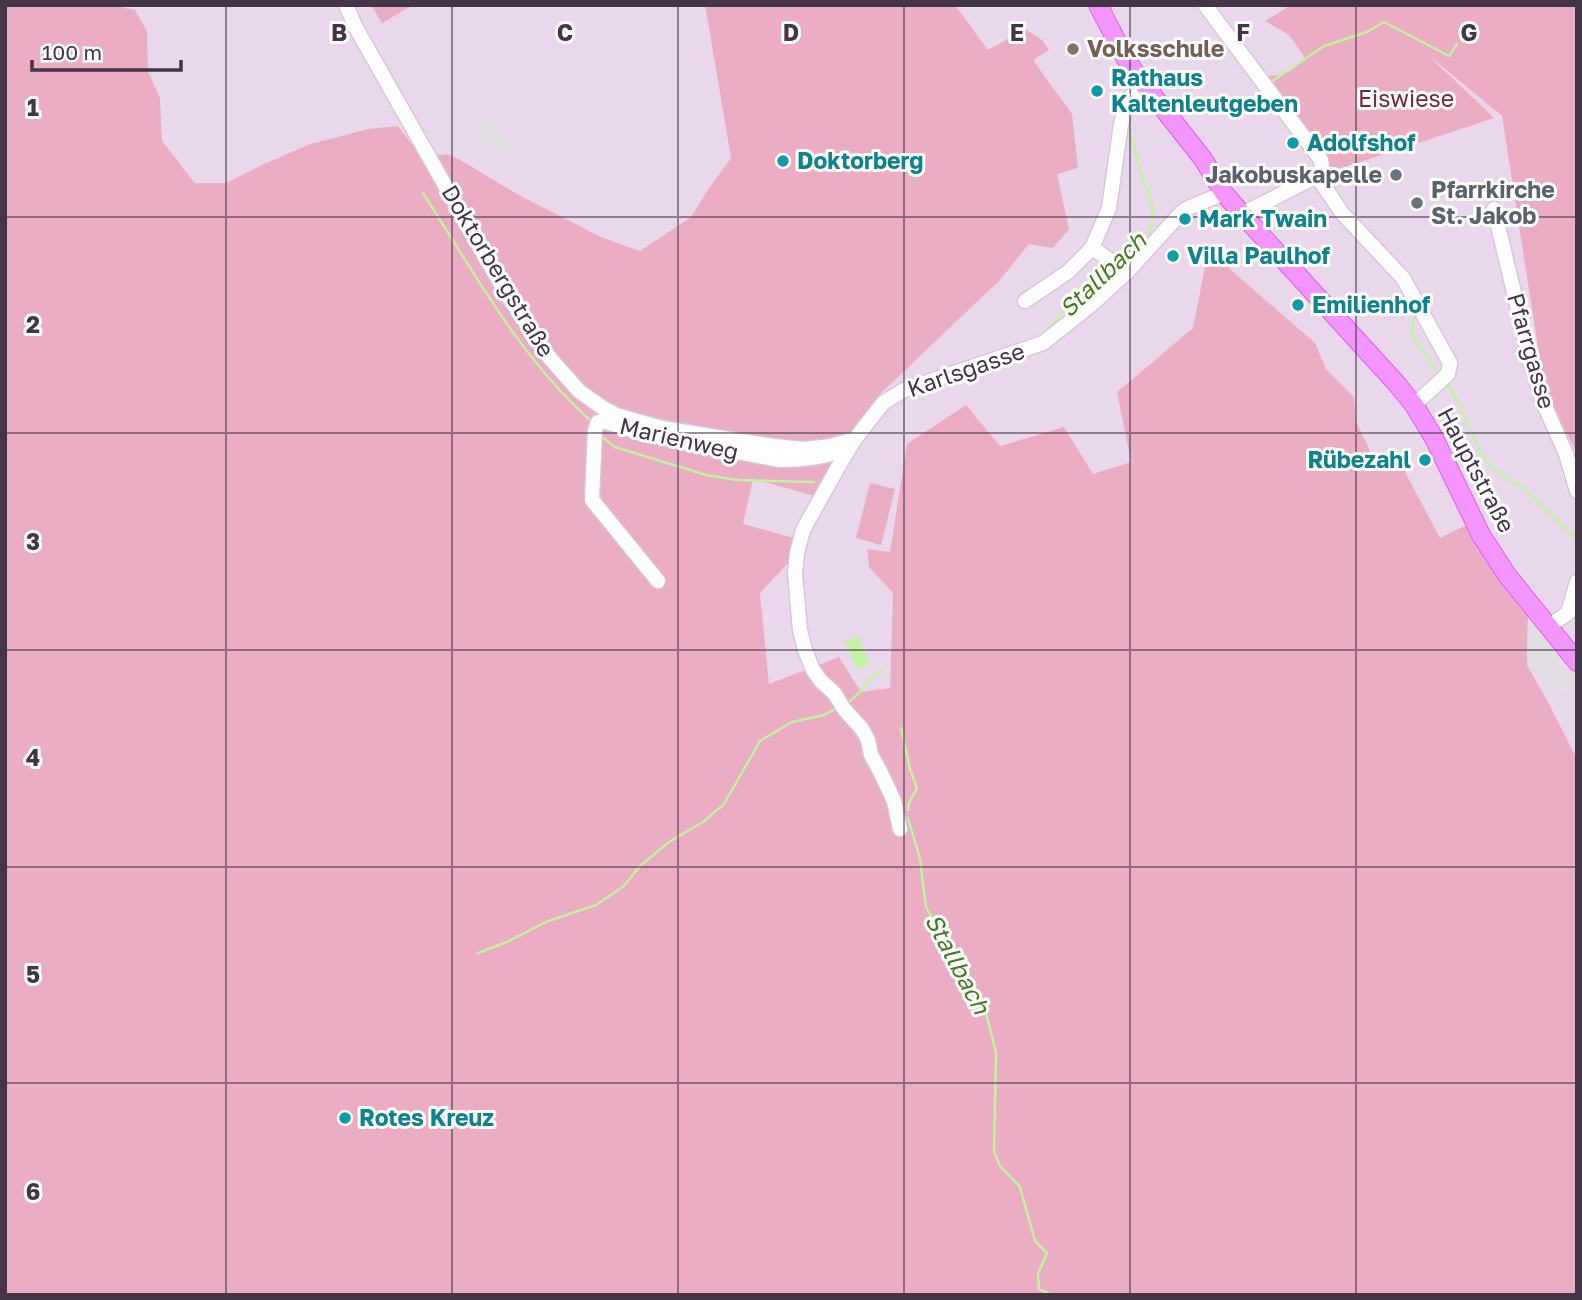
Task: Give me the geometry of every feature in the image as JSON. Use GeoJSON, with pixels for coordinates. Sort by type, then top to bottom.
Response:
{"type":"FeatureCollection","features":[{"type":"Feature","properties":{"kind":"main road","name":"Hauptstraße"},"geometry":{"type":"LineString","coordinates":[[1098,5],[1125,57],[1203,159],[1224,193],[1414,405],[1434,438],[1481,535],[1507,575],[1577,662]]}},
{"type":"Feature","properties":{"kind":"street","name":"Doktorbergstraße"},"geometry":{"type":"LineString","coordinates":[[346,5],[356,28],[506,293],[549,357],[579,391],[616,415],[662,428],[803,449],[831,446],[855,439]]}},
{"type":"Feature","properties":{"kind":"street"},"geometry":{"type":"LineString","coordinates":[[1206,5],[1321,160],[1322,167],[1317,176],[1242,215]]}},
{"type":"Feature","properties":{"kind":"street"},"geometry":{"type":"LineString","coordinates":[[1025,301],[1068,272],[1092,248],[1109,208],[1121,124],[1127,103],[1132,95],[1145,86]]}},
{"type":"Feature","properties":{"kind":"street"},"geometry":{"type":"LineString","coordinates":[[1317,176],[1342,213],[1403,278],[1449,362],[1450,369],[1443,379],[1414,405]]}},
{"type":"Feature","properties":{"kind":"street","name":"Karlsgasse"},"geometry":{"type":"LineString","coordinates":[[900,829],[894,802],[871,755],[862,729],[813,670],[805,650],[797,609],[795,573],[803,530],[855,439],[883,403],[904,390],[1043,343],[1091,305],[1116,265],[1186,209],[1224,193]]}},
{"type":"Feature","properties":{"kind":"street","name":"Pfarrgasse"},"geometry":{"type":"LineString","coordinates":[[1494,209],[1531,364],[1543,402],[1566,454],[1577,491]]}},
{"type":"Feature","properties":{"kind":"street"},"geometry":{"type":"LineString","coordinates":[[1092,248],[1116,265]]}},
{"type":"Feature","properties":{"kind":"street","name":"Marienweg"},"geometry":{"type":"LineString","coordinates":[[658,581],[592,500],[595,430],[598,422],[604,421],[644,434],[779,460],[825,456],[855,439]]}},
{"type":"Feature","properties":{"kind":"street"},"geometry":{"type":"LineString","coordinates":[[1549,626],[1568,613],[1577,582]]}},
{"type":"Feature","properties":{"kind":"shaded area"},"geometry":{"type":"Polygon","coordinates":[[[111,5],[705,5],[731,158],[691,217],[640,251],[601,237],[447,154],[422,157],[398,126],[368,129],[310,144],[226,183],[195,183],[162,141],[160,98],[148,71],[147,31],[111,5]]]}},
{"type":"Feature","properties":{"kind":"shaded area"},"geometry":{"type":"Polygon","coordinates":[[[955,5],[1291,5],[1265,21],[1289,35],[1306,59],[1412,41],[1502,116],[1545,393],[1577,453],[1577,759],[1527,665],[1467,524],[1440,539],[1396,455],[1371,453],[1356,422],[1354,397],[1326,369],[1315,343],[1207,251],[1193,328],[1117,392],[1131,462],[1093,475],[1064,427],[1000,446],[907,444],[890,553],[867,549],[869,567],[893,593],[890,688],[861,692],[838,657],[769,685],[760,593],[790,561],[743,524],[753,479],[816,496],[878,396],[1000,280],[1030,243],[1057,173],[1072,114],[1033,60],[1049,50],[988,50],[955,5]]]}},
{"type":"Feature","properties":{"kind":"shaded area"},"geometry":{"type":"Polygon","coordinates":[[[1143,60],[1183,112],[1176,117],[1136,65],[1143,60]]]}},
{"type":"Feature","properties":{"kind":"shaded area"},"geometry":{"type":"Polygon","coordinates":[[[493,117],[513,149],[501,155],[479,141],[472,128],[493,117]]]}},
{"type":"Feature","properties":{"kind":"shaded area"},"geometry":{"type":"Polygon","coordinates":[[[1276,200],[1297,222],[1278,239],[1254,212],[1276,200]]]}},
{"type":"Feature","properties":{"kind":"shaded area"},"geometry":{"type":"Polygon","coordinates":[[[1528,613],[1577,676],[1577,685],[1551,696],[1527,657],[1528,613]]]}},
{"type":"Feature","properties":{"kind":"shaded area"},"geometry":{"type":"Polygon","coordinates":[[[858,636],[870,664],[857,669],[845,641],[858,636]]]}},
{"type":"Feature","properties":{"kind":"green space"},"geometry":{"type":"Polygon","coordinates":[[[5,5],[111,5],[135,10],[147,31],[148,71],[160,98],[162,141],[195,183],[226,183],[310,144],[368,129],[398,126],[422,157],[447,154],[601,237],[640,251],[691,217],[731,158],[705,5],[955,5],[988,50],[1025,29],[1042,40],[1049,50],[1033,60],[1072,114],[1078,168],[1057,174],[1069,229],[1053,248],[1029,244],[1000,280],[878,396],[815,496],[753,479],[743,524],[794,538],[790,561],[760,593],[769,684],[839,657],[861,692],[890,688],[893,593],[869,567],[867,549],[890,552],[907,444],[966,405],[1000,446],[1064,427],[1093,474],[1131,462],[1117,392],[1193,328],[1208,250],[1315,343],[1326,369],[1354,397],[1356,422],[1371,453],[1396,455],[1440,538],[1468,524],[1528,613],[1527,665],[1577,759],[1577,1295],[5,1295],[5,5]]]}},
{"type":"Feature","properties":{"kind":"green space"},"geometry":{"type":"Polygon","coordinates":[[[371,5],[413,5],[382,23],[371,5]]]}},
{"type":"Feature","properties":{"kind":"green space","name":"Eiswiese"},"geometry":{"type":"Polygon","coordinates":[[[1291,5],[1577,5],[1577,453],[1545,393],[1502,116],[1427,54],[1494,118],[1342,168],[1330,168],[1261,75],[1280,75],[1306,59],[1289,35],[1265,21],[1291,5]]]}},
{"type":"Feature","properties":{"kind":"green space"},"geometry":{"type":"Polygon","coordinates":[[[870,483],[895,489],[881,545],[856,538],[870,483]]]}},
{"type":"Feature","properties":{"kind":"waterway"},"geometry":{"type":"LineString","coordinates":[[1271,82],[1324,46],[1367,32],[1384,22],[1449,56],[1457,44]]}},
{"type":"Feature","properties":{"kind":"waterway","name":"Stallbach"},"geometry":{"type":"LineString","coordinates":[[1117,257],[1144,241],[1149,235],[1153,213],[1129,123]]}},
{"type":"Feature","properties":{"kind":"waterway"},"geometry":{"type":"LineString","coordinates":[[423,193],[520,342],[565,396],[591,421]]}},
{"type":"Feature","properties":{"kind":"waterway"},"geometry":{"type":"LineString","coordinates":[[1348,231],[1366,249]]}},
{"type":"Feature","properties":{"kind":"waterway","name":"Stallbach"},"geometry":{"type":"LineString","coordinates":[[1042,335],[1107,266]]}},
{"type":"Feature","properties":{"kind":"waterway"},"geometry":{"type":"LineString","coordinates":[[1414,311],[1413,337],[1441,376]]}},
{"type":"Feature","properties":{"kind":"waterway"},"geometry":{"type":"LineString","coordinates":[[1447,384],[1481,453],[1495,470],[1528,492],[1577,539]]}},
{"type":"Feature","properties":{"kind":"waterway"},"geometry":{"type":"LineString","coordinates":[[601,436],[615,447],[706,475],[738,480],[814,482]]}},
{"type":"Feature","properties":{"kind":"waterway"},"geometry":{"type":"LineString","coordinates":[[848,702],[872,677],[883,671]]}},
{"type":"Feature","properties":{"kind":"waterway"},"geometry":{"type":"LineString","coordinates":[[478,953],[546,922],[596,905],[624,886],[639,867],[669,842],[703,822],[724,804],[760,741],[792,722],[824,715],[839,707]]}},
{"type":"Feature","properties":{"kind":"waterway","name":"Stallbach"},"geometry":{"type":"LineString","coordinates":[[901,728],[917,788],[908,810]]}},
{"type":"Feature","properties":{"kind":"waterway","name":"Stallbach"},"geometry":{"type":"LineString","coordinates":[[908,818],[920,859],[926,907],[987,1017],[996,1053],[994,1152],[1000,1166],[1020,1187],[1035,1241],[1047,1253],[1038,1274],[1039,1289],[1052,1295]]}},
{"type":"Feature","properties":{"kind":"place","name":"Volksschule"},"geometry":{"type":"Point","coordinates":[1073,49]}},
{"type":"Feature","properties":{"kind":"place","name":"Rathaus Kaltenleutgeben"},"geometry":{"type":"Point","coordinates":[1097,91]}},
{"type":"Feature","properties":{"kind":"place","name":"Adolfshof"},"geometry":{"type":"Point","coordinates":[1293,143]}},
{"type":"Feature","properties":{"kind":"place","name":"Doktorberg"},"geometry":{"type":"Point","coordinates":[783,161]}},
{"type":"Feature","properties":{"kind":"place","name":"Jakobuskapelle"},"geometry":{"type":"Point","coordinates":[1396,175]}},
{"type":"Feature","properties":{"kind":"place","name":"Pfarrkirche St. Jakob"},"geometry":{"type":"Point","coordinates":[1417,203]}},
{"type":"Feature","properties":{"kind":"place","name":"Mark Twain"},"geometry":{"type":"Point","coordinates":[1185,219]}},
{"type":"Feature","properties":{"kind":"place","name":"Villa Paulhof"},"geometry":{"type":"Point","coordinates":[1173,256]}},
{"type":"Feature","properties":{"kind":"place","name":"Emilienhof"},"geometry":{"type":"Point","coordinates":[1298,305]}},
{"type":"Feature","properties":{"kind":"place","name":"Rübezahl"},"geometry":{"type":"Point","coordinates":[1425,460]}},
{"type":"Feature","properties":{"kind":"place","name":"Rotes Kreuz"},"geometry":{"type":"Point","coordinates":[345,1118]}}]}
